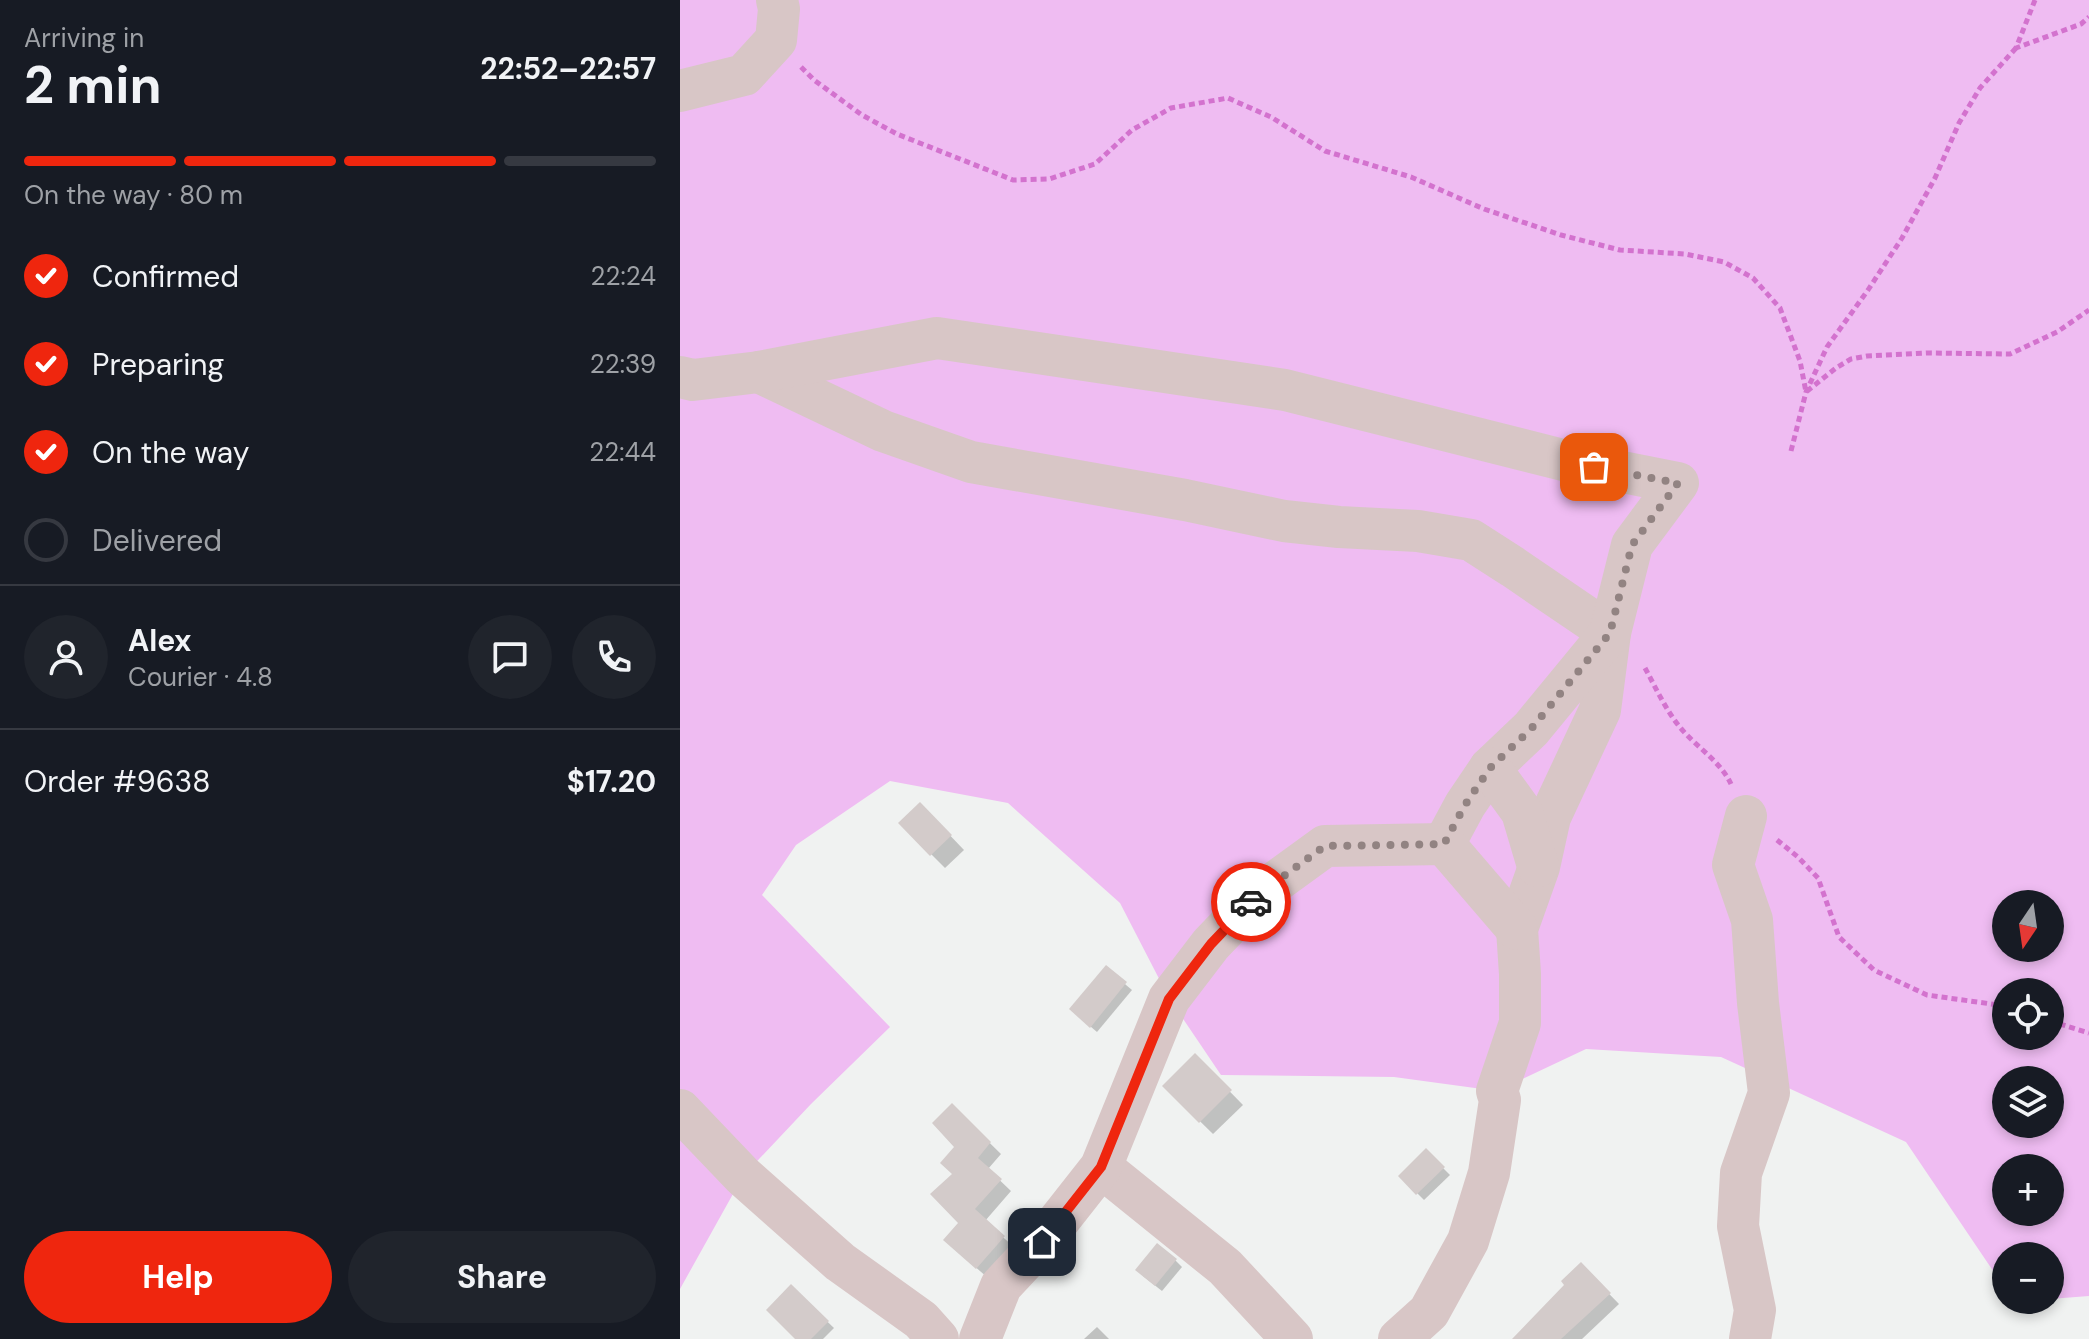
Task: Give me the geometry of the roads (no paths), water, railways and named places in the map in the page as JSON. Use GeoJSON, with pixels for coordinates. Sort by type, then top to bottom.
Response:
{"type":"FeatureCollection","features":[{"type":"Feature","properties":{"kind":"street"},"geometry":{"type":"LineString","coordinates":[[680,91],[744,75],[776,20]]}},
{"type":"Feature","properties":{"kind":"street"},"geometry":{"type":"LineString","coordinates":[[680,377],[693,380],[759,372],[937,338],[1285,390],[1567,461],[1678,483],[1632,545],[1610,633],[1600,710],[1550,817],[1539,867],[1517,929],[1520,1023],[1497,1091],[1500,1100],[1489,1173],[1468,1241],[1429,1312],[1399,1339]]}},
{"type":"Feature","properties":{"kind":"street"},"geometry":{"type":"LineString","coordinates":[[759,372],[883,431],[971,462],[1284,521],[1418,531],[1471,540],[1610,633]]}},
{"type":"Feature","properties":{"kind":"street"},"geometry":{"type":"LineString","coordinates":[[1444,844],[1490,768],[1531,729],[1610,633]]}},
{"type":"Feature","properties":{"kind":"street"},"geometry":{"type":"LineString","coordinates":[[1490,768],[1522,812],[1539,867]]}},
{"type":"Feature","properties":{"kind":"street"},"geometry":{"type":"LineString","coordinates":[[1746,816],[1733,865],[1752,920],[1769,1093],[1741,1173],[1738,1226],[1755,1310],[1750,1339]]}},
{"type":"Feature","properties":{"kind":"street"},"geometry":{"type":"LineString","coordinates":[[1444,844],[1517,929]]}},
{"type":"Feature","properties":{"kind":"street"},"geometry":{"type":"LineString","coordinates":[[980,1339],[1001,1286],[1042,1242],[1101,1167],[1169,999],[1211,944],[1259,894],[1325,846],[1444,844]]}},
{"type":"Feature","properties":{"kind":"street"},"geometry":{"type":"LineString","coordinates":[[680,1110],[743,1176],[840,1262],[921,1320],[938,1339]]}},
{"type":"Feature","properties":{"kind":"street"},"geometry":{"type":"LineString","coordinates":[[1101,1167],[1225,1267],[1292,1339]]}}]}
